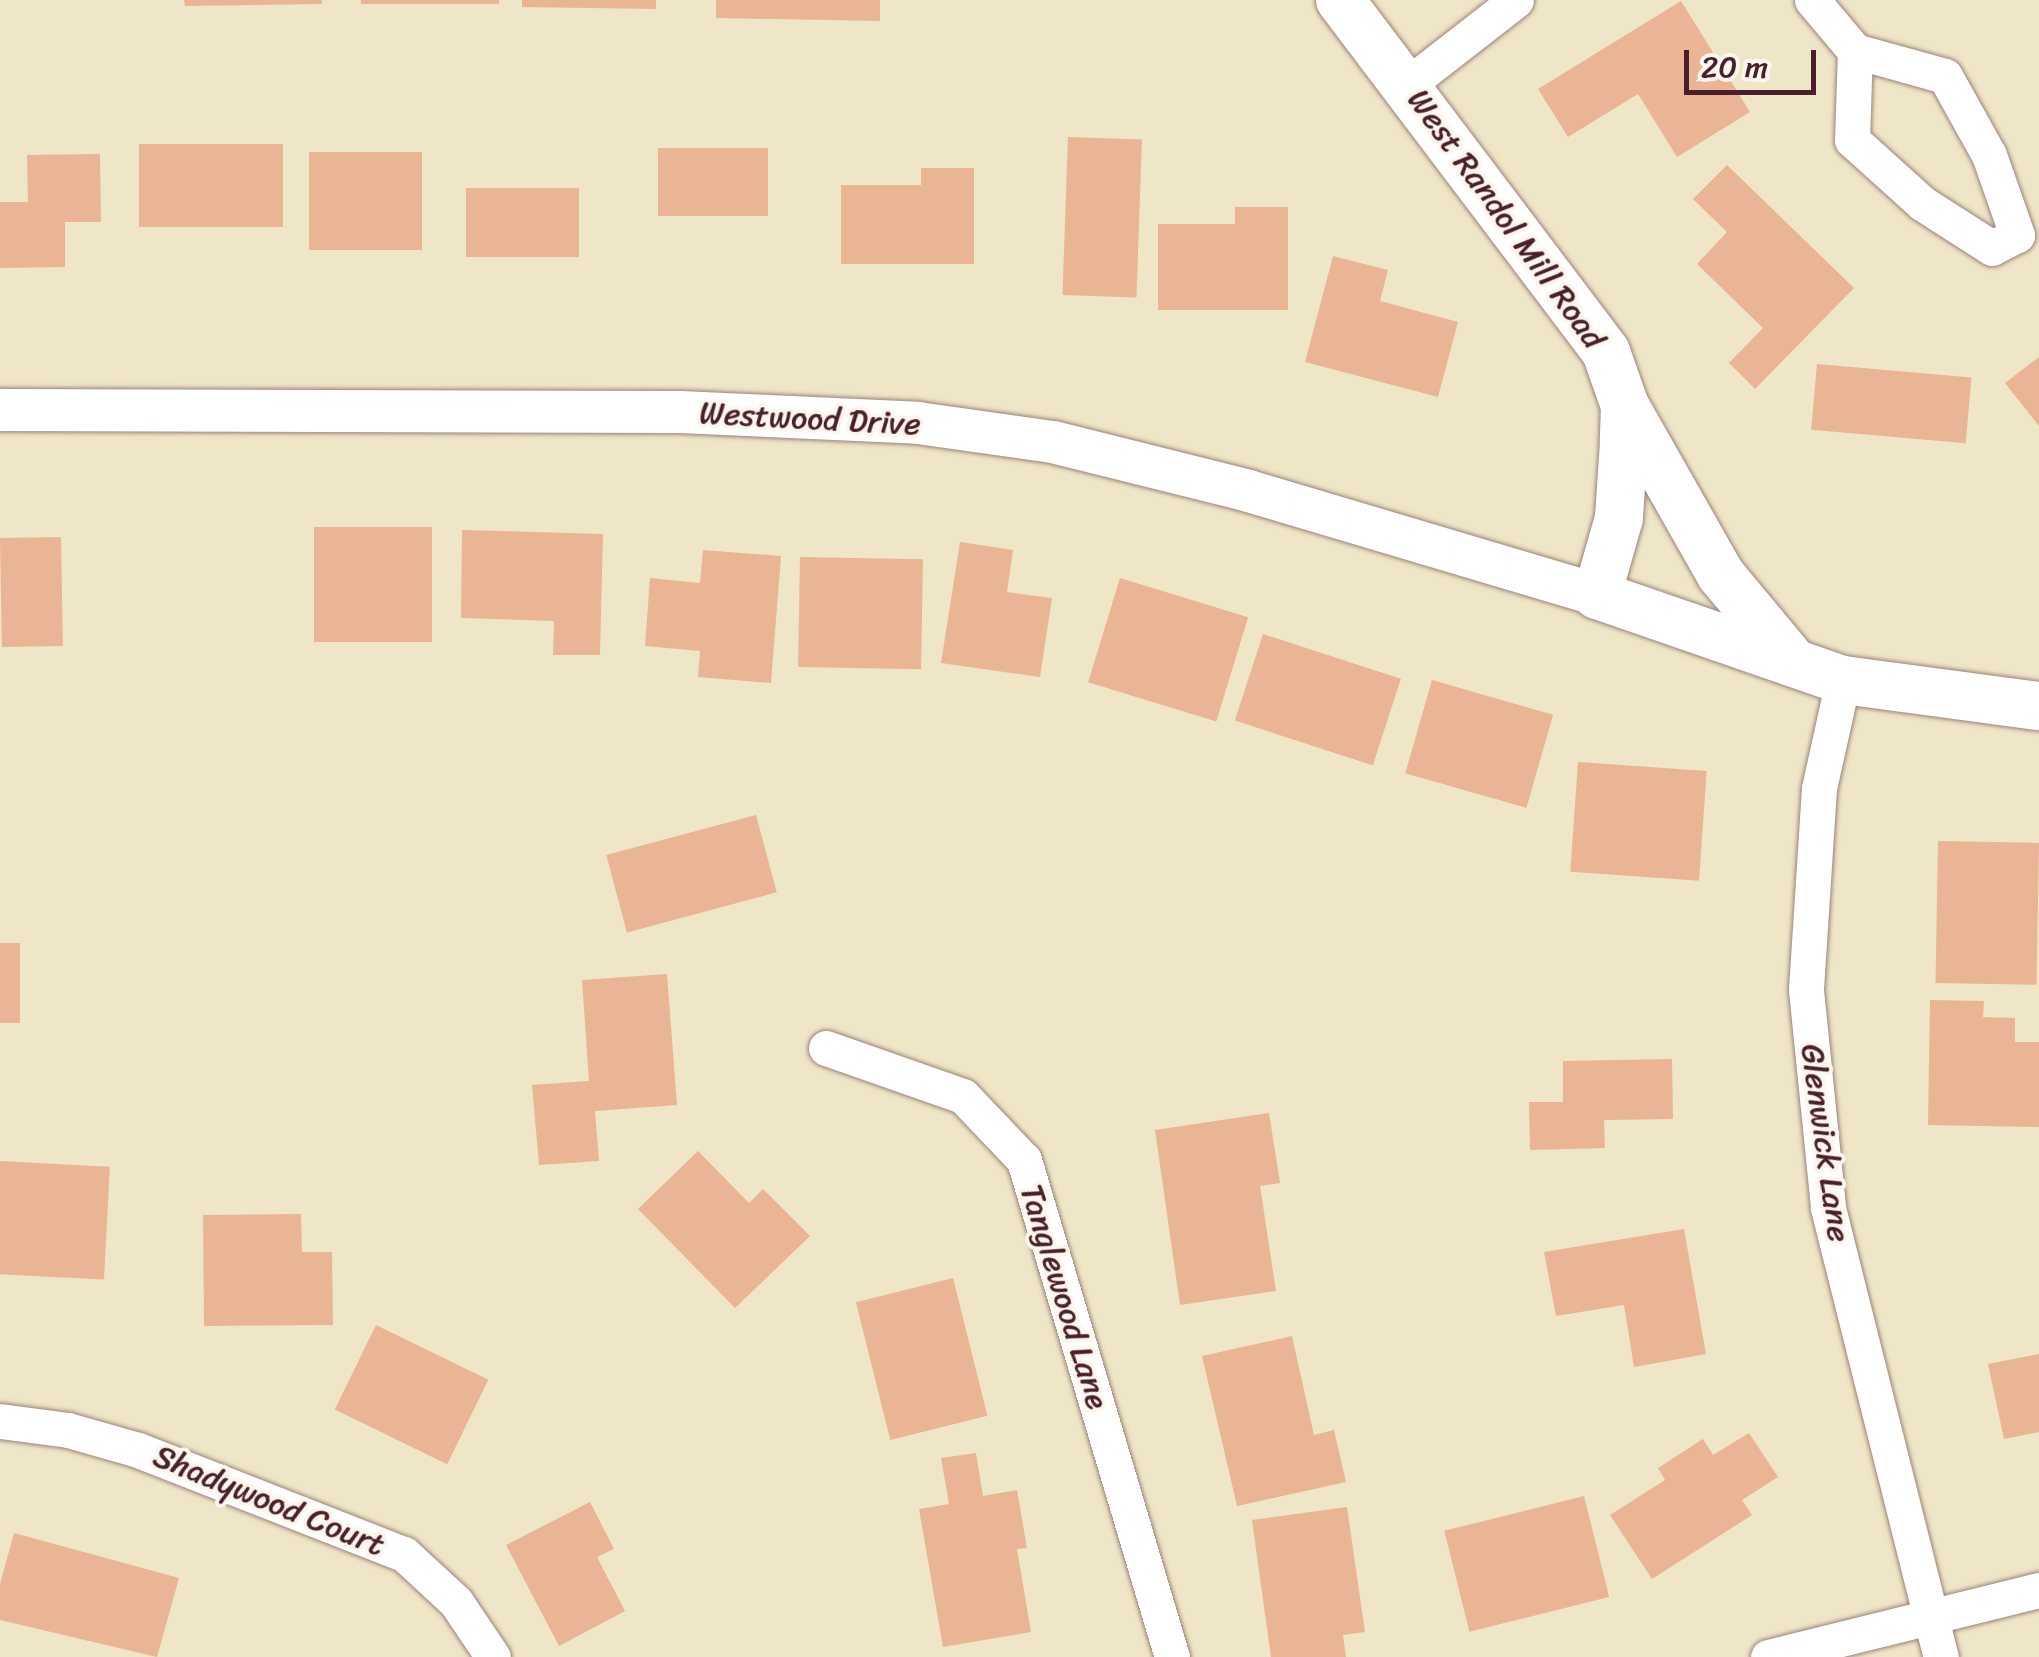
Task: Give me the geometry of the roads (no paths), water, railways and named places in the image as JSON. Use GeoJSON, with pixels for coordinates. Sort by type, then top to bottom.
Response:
{"type":"FeatureCollection","features":[{"type":"Feature","properties":{"kind":"main road","name":"West Randol Mill Road"},"geometry":{"type":"LineString","coordinates":[[1340,0],[1606,352],[1625,406],[1619,518],[1597,596]]}},
{"type":"Feature","properties":{"kind":"main road"},"geometry":{"type":"LineString","coordinates":[[1625,406],[1721,576],[1794,664]]}},
{"type":"Feature","properties":{"kind":"main road"},"geometry":{"type":"LineString","coordinates":[[1597,596],[1843,680],[2039,706]]}},
{"type":"Feature","properties":{"kind":"street"},"geometry":{"type":"LineString","coordinates":[[1407,85],[1516,0]]}},
{"type":"Feature","properties":{"kind":"street"},"geometry":{"type":"LineString","coordinates":[[1812,0],[1855,51],[1945,76],[1989,155],[2017,235],[1992,248],[1922,203],[1852,140],[1855,51]]}},
{"type":"Feature","properties":{"kind":"street","name":"Westwood Drive"},"geometry":{"type":"LineString","coordinates":[[0,410],[680,412],[918,423],[1053,442],[1196,478],[1597,596]]}},
{"type":"Feature","properties":{"kind":"street","name":"Glenwick Lane"},"geometry":{"type":"LineString","coordinates":[[1843,680],[1818,788],[1806,990],[1828,1208],[1941,1657]]}},
{"type":"Feature","properties":{"kind":"street","name":"Tanglewood Lane"},"geometry":{"type":"LineString","coordinates":[[826,1048],[963,1096],[1024,1160],[1172,1657]]}},
{"type":"Feature","properties":{"kind":"street","name":"Shadywood Court"},"geometry":{"type":"LineString","coordinates":[[0,1421],[68,1430],[138,1450],[404,1554],[456,1602],[493,1657]]}},
{"type":"Feature","properties":{"kind":"street"},"geometry":{"type":"LineString","coordinates":[[1768,1657],[2039,1590]]}}]}
